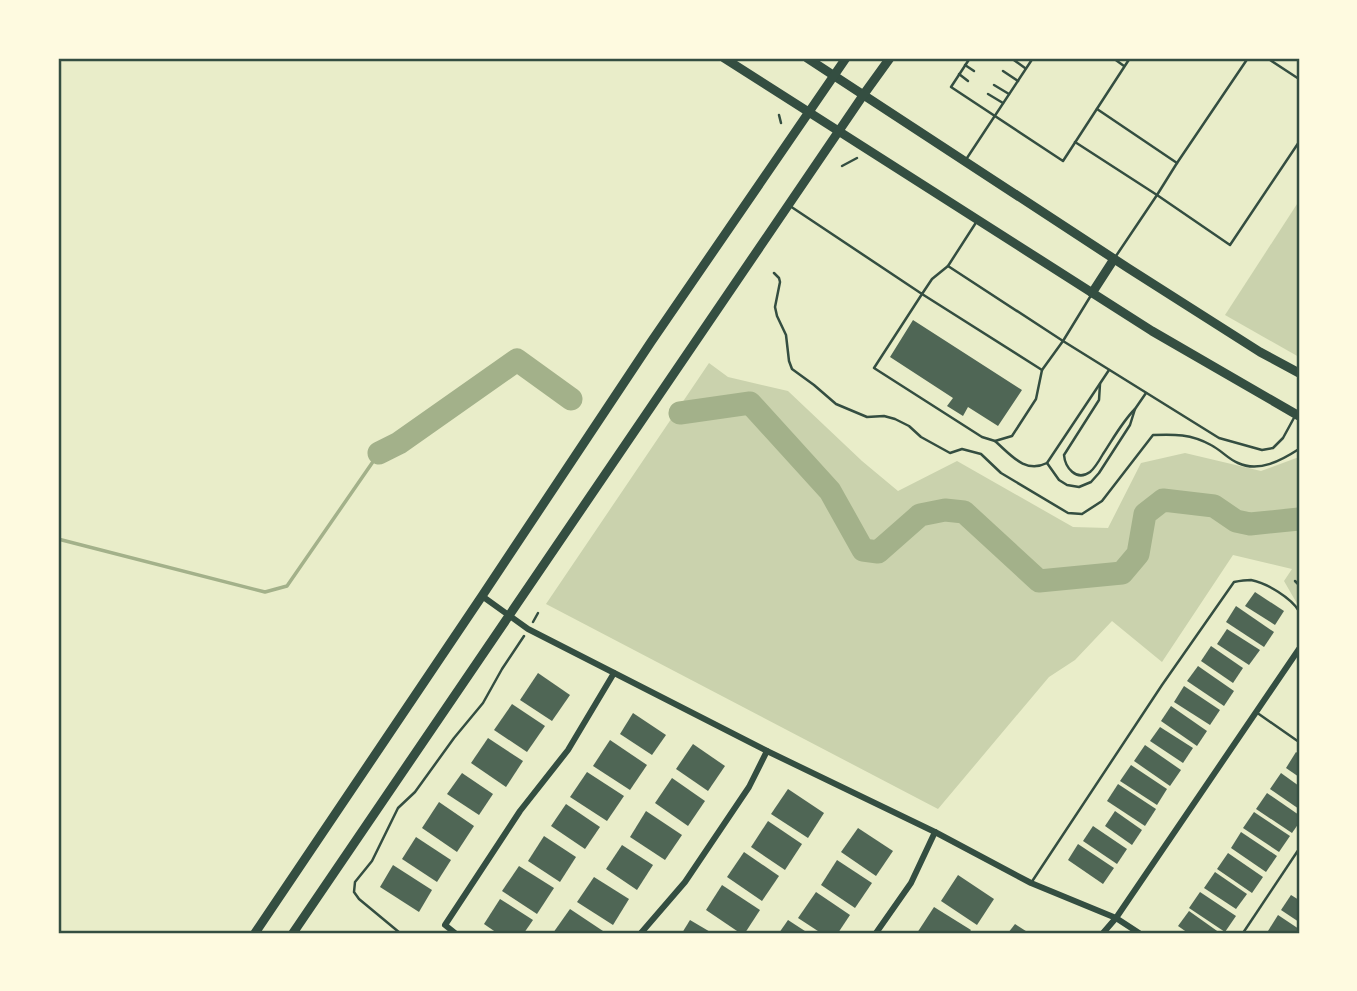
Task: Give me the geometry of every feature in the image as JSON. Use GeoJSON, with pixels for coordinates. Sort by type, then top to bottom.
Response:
{"type":"FeatureCollection","features":[{"type":"Feature","properties":{"kind":"main road"},"geometry":{"type":"LineString","coordinates":[[724,58],[1152,331],[1298,415]]}},
{"type":"Feature","properties":{"kind":"main road"},"geometry":{"type":"LineString","coordinates":[[807,58],[1114,259],[1260,352],[1299,373]]}},
{"type":"Feature","properties":{"kind":"main road"},"geometry":{"type":"LineString","coordinates":[[255,933],[651,342],[846,58]]}},
{"type":"Feature","properties":{"kind":"main road"},"geometry":{"type":"LineString","coordinates":[[293,933],[508,614],[890,58]]}},
{"type":"Feature","properties":{"kind":"main road"},"geometry":{"type":"LineString","coordinates":[[1092,293],[1114,259]]}},
{"type":"Feature","properties":{"kind":"street"},"geometry":{"type":"LineString","coordinates":[[482,596],[528,629],[767,751],[935,832],[1031,883],[1116,918],[1139,933]]}},
{"type":"Feature","properties":{"kind":"street"},"geometry":{"type":"LineString","coordinates":[[1103,933],[1116,918],[1299,649]]}},
{"type":"Feature","properties":{"kind":"street"},"geometry":{"type":"LineString","coordinates":[[454,933],[446,925],[520,811],[568,750],[614,673]]}},
{"type":"Feature","properties":{"kind":"street"},"geometry":{"type":"LineString","coordinates":[[641,933],[685,882],[749,787],[767,751]]}},
{"type":"Feature","properties":{"kind":"street"},"geometry":{"type":"LineString","coordinates":[[876,933],[911,883],[935,832]]}},
{"type":"Feature","properties":{"kind":"lane"},"geometry":{"type":"LineString","coordinates":[[970,58],[951,87],[1063,161],[1130,58]]}},
{"type":"Feature","properties":{"kind":"lane"},"geometry":{"type":"LineString","coordinates":[[1011,58],[1026,68]]}},
{"type":"Feature","properties":{"kind":"lane"},"geometry":{"type":"LineString","coordinates":[[965,161],[1033,58]]}},
{"type":"Feature","properties":{"kind":"lane"},"geometry":{"type":"LineString","coordinates":[[1112,58],[1125,66]]}},
{"type":"Feature","properties":{"kind":"lane"},"geometry":{"type":"LineString","coordinates":[[1114,259],[1248,58]]}},
{"type":"Feature","properties":{"kind":"lane"},"geometry":{"type":"LineString","coordinates":[[1267,58],[1299,79]]}},
{"type":"Feature","properties":{"kind":"lane"},"geometry":{"type":"LineString","coordinates":[[965,65],[974,71]]}},
{"type":"Feature","properties":{"kind":"lane"},"geometry":{"type":"LineString","coordinates":[[1003,71],[1018,81]]}},
{"type":"Feature","properties":{"kind":"lane"},"geometry":{"type":"LineString","coordinates":[[959,74],[968,81]]}},
{"type":"Feature","properties":{"kind":"lane"},"geometry":{"type":"LineString","coordinates":[[994,85],[1009,94]]}},
{"type":"Feature","properties":{"kind":"lane"},"geometry":{"type":"LineString","coordinates":[[988,94],[1003,103]]}},
{"type":"Feature","properties":{"kind":"lane"},"geometry":{"type":"LineString","coordinates":[[1097,109],[1178,163]]}},
{"type":"Feature","properties":{"kind":"lane"},"geometry":{"type":"LineString","coordinates":[[1075,142],[1230,244],[1299,142]]}},
{"type":"Feature","properties":{"kind":"lane"},"geometry":{"type":"LineString","coordinates":[[788,205],[1042,370]]}},
{"type":"Feature","properties":{"kind":"lane"},"geometry":{"type":"LineString","coordinates":[[977,221],[948,266],[932,279],[874,368],[982,437],[995,441],[1022,464],[1031,467],[1047,463],[1109,370]]}},
{"type":"Feature","properties":{"kind":"lane"},"geometry":{"type":"LineString","coordinates":[[948,266],[1219,438],[1262,450],[1273,448],[1298,415]]}},
{"type":"Feature","properties":{"kind":"lane"},"geometry":{"type":"LineString","coordinates":[[995,441],[1012,436],[1036,400],[1042,370],[1092,293]]}},
{"type":"Feature","properties":{"kind":"lane"},"geometry":{"type":"LineString","coordinates":[[1100,384],[1099,400],[1064,455],[1069,470],[1081,476],[1088,474],[1095,467],[1126,418],[1146,393]]}},
{"type":"Feature","properties":{"kind":"lane"},"geometry":{"type":"LineString","coordinates":[[1047,463],[1059,480],[1067,485],[1079,487],[1091,482],[1130,425],[1135,409]]}},
{"type":"Feature","properties":{"kind":"lane"},"geometry":{"type":"LineString","coordinates":[[1031,883],[1234,582],[1251,580],[1276,590],[1299,611]]}},
{"type":"Feature","properties":{"kind":"lane"},"geometry":{"type":"LineString","coordinates":[[1256,712],[1299,741]]}},
{"type":"Feature","properties":{"kind":"lane"},"geometry":{"type":"LineString","coordinates":[[1243,933],[1299,849]]}},
{"type":"Feature","properties":{"kind":"path"},"geometry":{"type":"LineString","coordinates":[[779,116],[781,123]]}},
{"type":"Feature","properties":{"kind":"path"},"geometry":{"type":"LineString","coordinates":[[842,166],[857,158]]}},
{"type":"Feature","properties":{"kind":"path"},"geometry":{"type":"LineString","coordinates":[[1295,581],[1299,585]]}},
{"type":"Feature","properties":{"kind":"path"},"geometry":{"type":"LineString","coordinates":[[400,933],[359,899],[354,892],[355,882],[372,861],[398,808],[415,792],[483,703],[538,613]]}},
{"type":"Feature","properties":{"kind":"green space"},"geometry":{"type":"Polygon","coordinates":[[[1299,201],[1299,357],[1225,315],[1299,201]]]}},
{"type":"Feature","properties":{"kind":"green space"},"geometry":{"type":"Polygon","coordinates":[[[709,363],[728,377],[788,391],[898,491],[957,461],[1073,527],[1108,528],[1141,463],[1185,453],[1261,471],[1299,457],[1299,607],[1284,581],[1292,569],[1233,555],[1162,662],[1112,621],[1075,660],[1049,677],[938,809],[546,604],[709,363]]]}},
{"type":"Feature","properties":{"kind":"building"},"geometry":{"type":"Polygon","coordinates":[[[913,320],[1022,390],[998,426],[968,407],[963,416],[947,406],[953,398],[890,357],[913,320]]]}},
{"type":"Feature","properties":{"kind":"building"},"geometry":{"type":"Polygon","coordinates":[[[1255,592],[1284,611],[1275,625],[1245,606],[1255,592]]]}},
{"type":"Feature","properties":{"kind":"building"},"geometry":{"type":"Polygon","coordinates":[[[1236,606],[1274,632],[1264,647],[1226,622],[1236,606]]]}},
{"type":"Feature","properties":{"kind":"building"},"geometry":{"type":"Polygon","coordinates":[[[1227,629],[1260,650],[1249,665],[1217,644],[1227,629]]]}},
{"type":"Feature","properties":{"kind":"building"},"geometry":{"type":"Polygon","coordinates":[[[1211,646],[1243,668],[1233,683],[1201,661],[1211,646]]]}},
{"type":"Feature","properties":{"kind":"building"},"geometry":{"type":"Polygon","coordinates":[[[1198,666],[1234,691],[1224,706],[1187,681],[1198,666]]]}},
{"type":"Feature","properties":{"kind":"building"},"geometry":{"type":"Polygon","coordinates":[[[538,673],[570,695],[552,721],[520,700],[538,673]]]}},
{"type":"Feature","properties":{"kind":"building"},"geometry":{"type":"Polygon","coordinates":[[[1184,686],[1220,710],[1210,725],[1174,702],[1184,686]]]}},
{"type":"Feature","properties":{"kind":"building"},"geometry":{"type":"Polygon","coordinates":[[[512,704],[545,726],[527,752],[494,730],[512,704]]]}},
{"type":"Feature","properties":{"kind":"building"},"geometry":{"type":"Polygon","coordinates":[[[1171,706],[1207,731],[1197,746],[1161,721],[1171,706]]]}},
{"type":"Feature","properties":{"kind":"building"},"geometry":{"type":"Polygon","coordinates":[[[633,713],[666,735],[652,755],[620,734],[633,713]]]}},
{"type":"Feature","properties":{"kind":"building"},"geometry":{"type":"Polygon","coordinates":[[[1160,727],[1193,748],[1183,763],[1150,741],[1160,727]]]}},
{"type":"Feature","properties":{"kind":"building"},"geometry":{"type":"Polygon","coordinates":[[[488,738],[523,761],[506,787],[471,763],[488,738]]]}},
{"type":"Feature","properties":{"kind":"building"},"geometry":{"type":"Polygon","coordinates":[[[610,740],[647,765],[630,790],[593,766],[610,740]]]}},
{"type":"Feature","properties":{"kind":"building"},"geometry":{"type":"Polygon","coordinates":[[[693,744],[725,766],[708,791],[676,769],[693,744]]]}},
{"type":"Feature","properties":{"kind":"building"},"geometry":{"type":"Polygon","coordinates":[[[1145,745],[1181,770],[1170,786],[1134,761],[1145,745]]]}},
{"type":"Feature","properties":{"kind":"building"},"geometry":{"type":"Polygon","coordinates":[[[1296,752],[1299,754],[1299,777],[1286,768],[1296,752]]]}},
{"type":"Feature","properties":{"kind":"building"},"geometry":{"type":"Polygon","coordinates":[[[1131,765],[1167,789],[1157,805],[1120,781],[1131,765]]]}},
{"type":"Feature","properties":{"kind":"building"},"geometry":{"type":"Polygon","coordinates":[[[587,772],[624,796],[607,821],[570,797],[587,772]]]}},
{"type":"Feature","properties":{"kind":"building"},"geometry":{"type":"Polygon","coordinates":[[[462,773],[493,794],[479,815],[447,794],[462,773]]]}},
{"type":"Feature","properties":{"kind":"building"},"geometry":{"type":"Polygon","coordinates":[[[1281,773],[1299,786],[1299,809],[1270,789],[1281,773]]]}},
{"type":"Feature","properties":{"kind":"building"},"geometry":{"type":"Polygon","coordinates":[[[672,778],[705,801],[688,826],[655,803],[672,778]]]}},
{"type":"Feature","properties":{"kind":"building"},"geometry":{"type":"Polygon","coordinates":[[[1118,784],[1156,809],[1145,826],[1107,801],[1118,784]]]}},
{"type":"Feature","properties":{"kind":"building"},"geometry":{"type":"Polygon","coordinates":[[[788,789],[824,813],[808,838],[771,814],[788,789]]]}},
{"type":"Feature","properties":{"kind":"building"},"geometry":{"type":"Polygon","coordinates":[[[1267,793],[1299,815],[1299,823],[1292,833],[1256,809],[1267,793]]]}},
{"type":"Feature","properties":{"kind":"building"},"geometry":{"type":"Polygon","coordinates":[[[439,802],[474,826],[457,852],[422,828],[439,802]]]}},
{"type":"Feature","properties":{"kind":"building"},"geometry":{"type":"Polygon","coordinates":[[[566,804],[600,827],[585,849],[551,826],[566,804]]]}},
{"type":"Feature","properties":{"kind":"building"},"geometry":{"type":"Polygon","coordinates":[[[646,811],[682,835],[665,860],[630,837],[646,811]]]}},
{"type":"Feature","properties":{"kind":"building"},"geometry":{"type":"Polygon","coordinates":[[[1115,811],[1142,830],[1132,845],[1105,826],[1115,811]]]}},
{"type":"Feature","properties":{"kind":"building"},"geometry":{"type":"Polygon","coordinates":[[[1254,812],[1290,836],[1279,852],[1243,828],[1254,812]]]}},
{"type":"Feature","properties":{"kind":"building"},"geometry":{"type":"Polygon","coordinates":[[[768,821],[802,844],[785,870],[751,847],[768,821]]]}},
{"type":"Feature","properties":{"kind":"building"},"geometry":{"type":"Polygon","coordinates":[[[1093,826],[1127,849],[1117,864],[1083,841],[1093,826]]]}},
{"type":"Feature","properties":{"kind":"building"},"geometry":{"type":"Polygon","coordinates":[[[858,828],[893,851],[876,876],[841,852],[858,828]]]}},
{"type":"Feature","properties":{"kind":"building"},"geometry":{"type":"Polygon","coordinates":[[[1241,832],[1277,856],[1266,872],[1231,848],[1241,832]]]}},
{"type":"Feature","properties":{"kind":"building"},"geometry":{"type":"Polygon","coordinates":[[[544,836],[576,857],[560,882],[528,861],[544,836]]]}},
{"type":"Feature","properties":{"kind":"building"},"geometry":{"type":"Polygon","coordinates":[[[416,837],[451,860],[437,882],[402,859],[416,837]]]}},
{"type":"Feature","properties":{"kind":"building"},"geometry":{"type":"Polygon","coordinates":[[[1078,844],[1114,868],[1103,884],[1068,860],[1078,844]]]}},
{"type":"Feature","properties":{"kind":"building"},"geometry":{"type":"Polygon","coordinates":[[[622,845],[653,865],[637,890],[606,869],[622,845]]]}},
{"type":"Feature","properties":{"kind":"building"},"geometry":{"type":"Polygon","coordinates":[[[744,852],[779,876],[762,901],[727,877],[744,852]]]}},
{"type":"Feature","properties":{"kind":"building"},"geometry":{"type":"Polygon","coordinates":[[[1228,853],[1263,877],[1252,893],[1217,869],[1228,853]]]}},
{"type":"Feature","properties":{"kind":"building"},"geometry":{"type":"Polygon","coordinates":[[[837,860],[872,883],[855,908],[821,885],[837,860]]]}},
{"type":"Feature","properties":{"kind":"building"},"geometry":{"type":"Polygon","coordinates":[[[393,865],[432,890],[419,912],[380,887],[393,865]]]}},
{"type":"Feature","properties":{"kind":"building"},"geometry":{"type":"Polygon","coordinates":[[[519,866],[554,888],[537,914],[502,891],[519,866]]]}},
{"type":"Feature","properties":{"kind":"building"},"geometry":{"type":"Polygon","coordinates":[[[1215,872],[1247,894],[1236,909],[1204,888],[1215,872]]]}},
{"type":"Feature","properties":{"kind":"building"},"geometry":{"type":"Polygon","coordinates":[[[958,875],[994,899],[977,925],[941,901],[958,875]]]}},
{"type":"Feature","properties":{"kind":"building"},"geometry":{"type":"Polygon","coordinates":[[[594,877],[629,899],[613,925],[577,902],[594,877]]]}},
{"type":"Feature","properties":{"kind":"building"},"geometry":{"type":"Polygon","coordinates":[[[722,885],[760,910],[745,933],[740,933],[706,910],[722,885]]]}},
{"type":"Feature","properties":{"kind":"building"},"geometry":{"type":"Polygon","coordinates":[[[816,892],[850,915],[838,933],[821,933],[798,918],[816,892]]]}},
{"type":"Feature","properties":{"kind":"building"},"geometry":{"type":"Polygon","coordinates":[[[1200,892],[1236,916],[1225,932],[1189,908],[1200,892]]]}},
{"type":"Feature","properties":{"kind":"building"},"geometry":{"type":"Polygon","coordinates":[[[1291,895],[1299,900],[1299,922],[1281,910],[1291,895]]]}},
{"type":"Feature","properties":{"kind":"building"},"geometry":{"type":"Polygon","coordinates":[[[500,899],[533,920],[524,933],[497,933],[484,924],[500,899]]]}},
{"type":"Feature","properties":{"kind":"building"},"geometry":{"type":"Polygon","coordinates":[[[934,907],[971,930],[969,933],[917,933],[934,907]]]}},
{"type":"Feature","properties":{"kind":"building"},"geometry":{"type":"Polygon","coordinates":[[[570,909],[606,933],[553,933],[570,909]]]}},
{"type":"Feature","properties":{"kind":"building"},"geometry":{"type":"Polygon","coordinates":[[[1189,911],[1220,933],[1188,933],[1178,926],[1189,911]]]}},
{"type":"Feature","properties":{"kind":"building"},"geometry":{"type":"Polygon","coordinates":[[[1278,915],[1299,929],[1299,933],[1268,931],[1278,915]]]}},
{"type":"Feature","properties":{"kind":"building"},"geometry":{"type":"Polygon","coordinates":[[[690,920],[712,933],[682,933],[690,920]]]}},
{"type":"Feature","properties":{"kind":"building"},"geometry":{"type":"Polygon","coordinates":[[[788,920],[808,933],[779,933],[788,920]]]}},
{"type":"Feature","properties":{"kind":"building"},"geometry":{"type":"Polygon","coordinates":[[[1015,924],[1029,933],[1008,933],[1015,924]]]}},
{"type":"Feature","properties":{"kind":"waterway"},"geometry":{"type":"LineString","coordinates":[[379,453],[399,443],[517,360],[571,399]]}},
{"type":"Feature","properties":{"kind":"waterway"},"geometry":{"type":"LineString","coordinates":[[680,413],[750,403],[830,491],[863,550],[878,552],[920,515],[945,510],[964,512],[1039,581],[1122,573],[1138,554],[1145,514],[1163,500],[1214,506],[1236,521],[1250,524],[1299,519]]}},
{"type":"Feature","properties":{"kind":"waterway"},"geometry":{"type":"LineString","coordinates":[[58,539],[265,592],[287,586],[379,453]]}}]}
